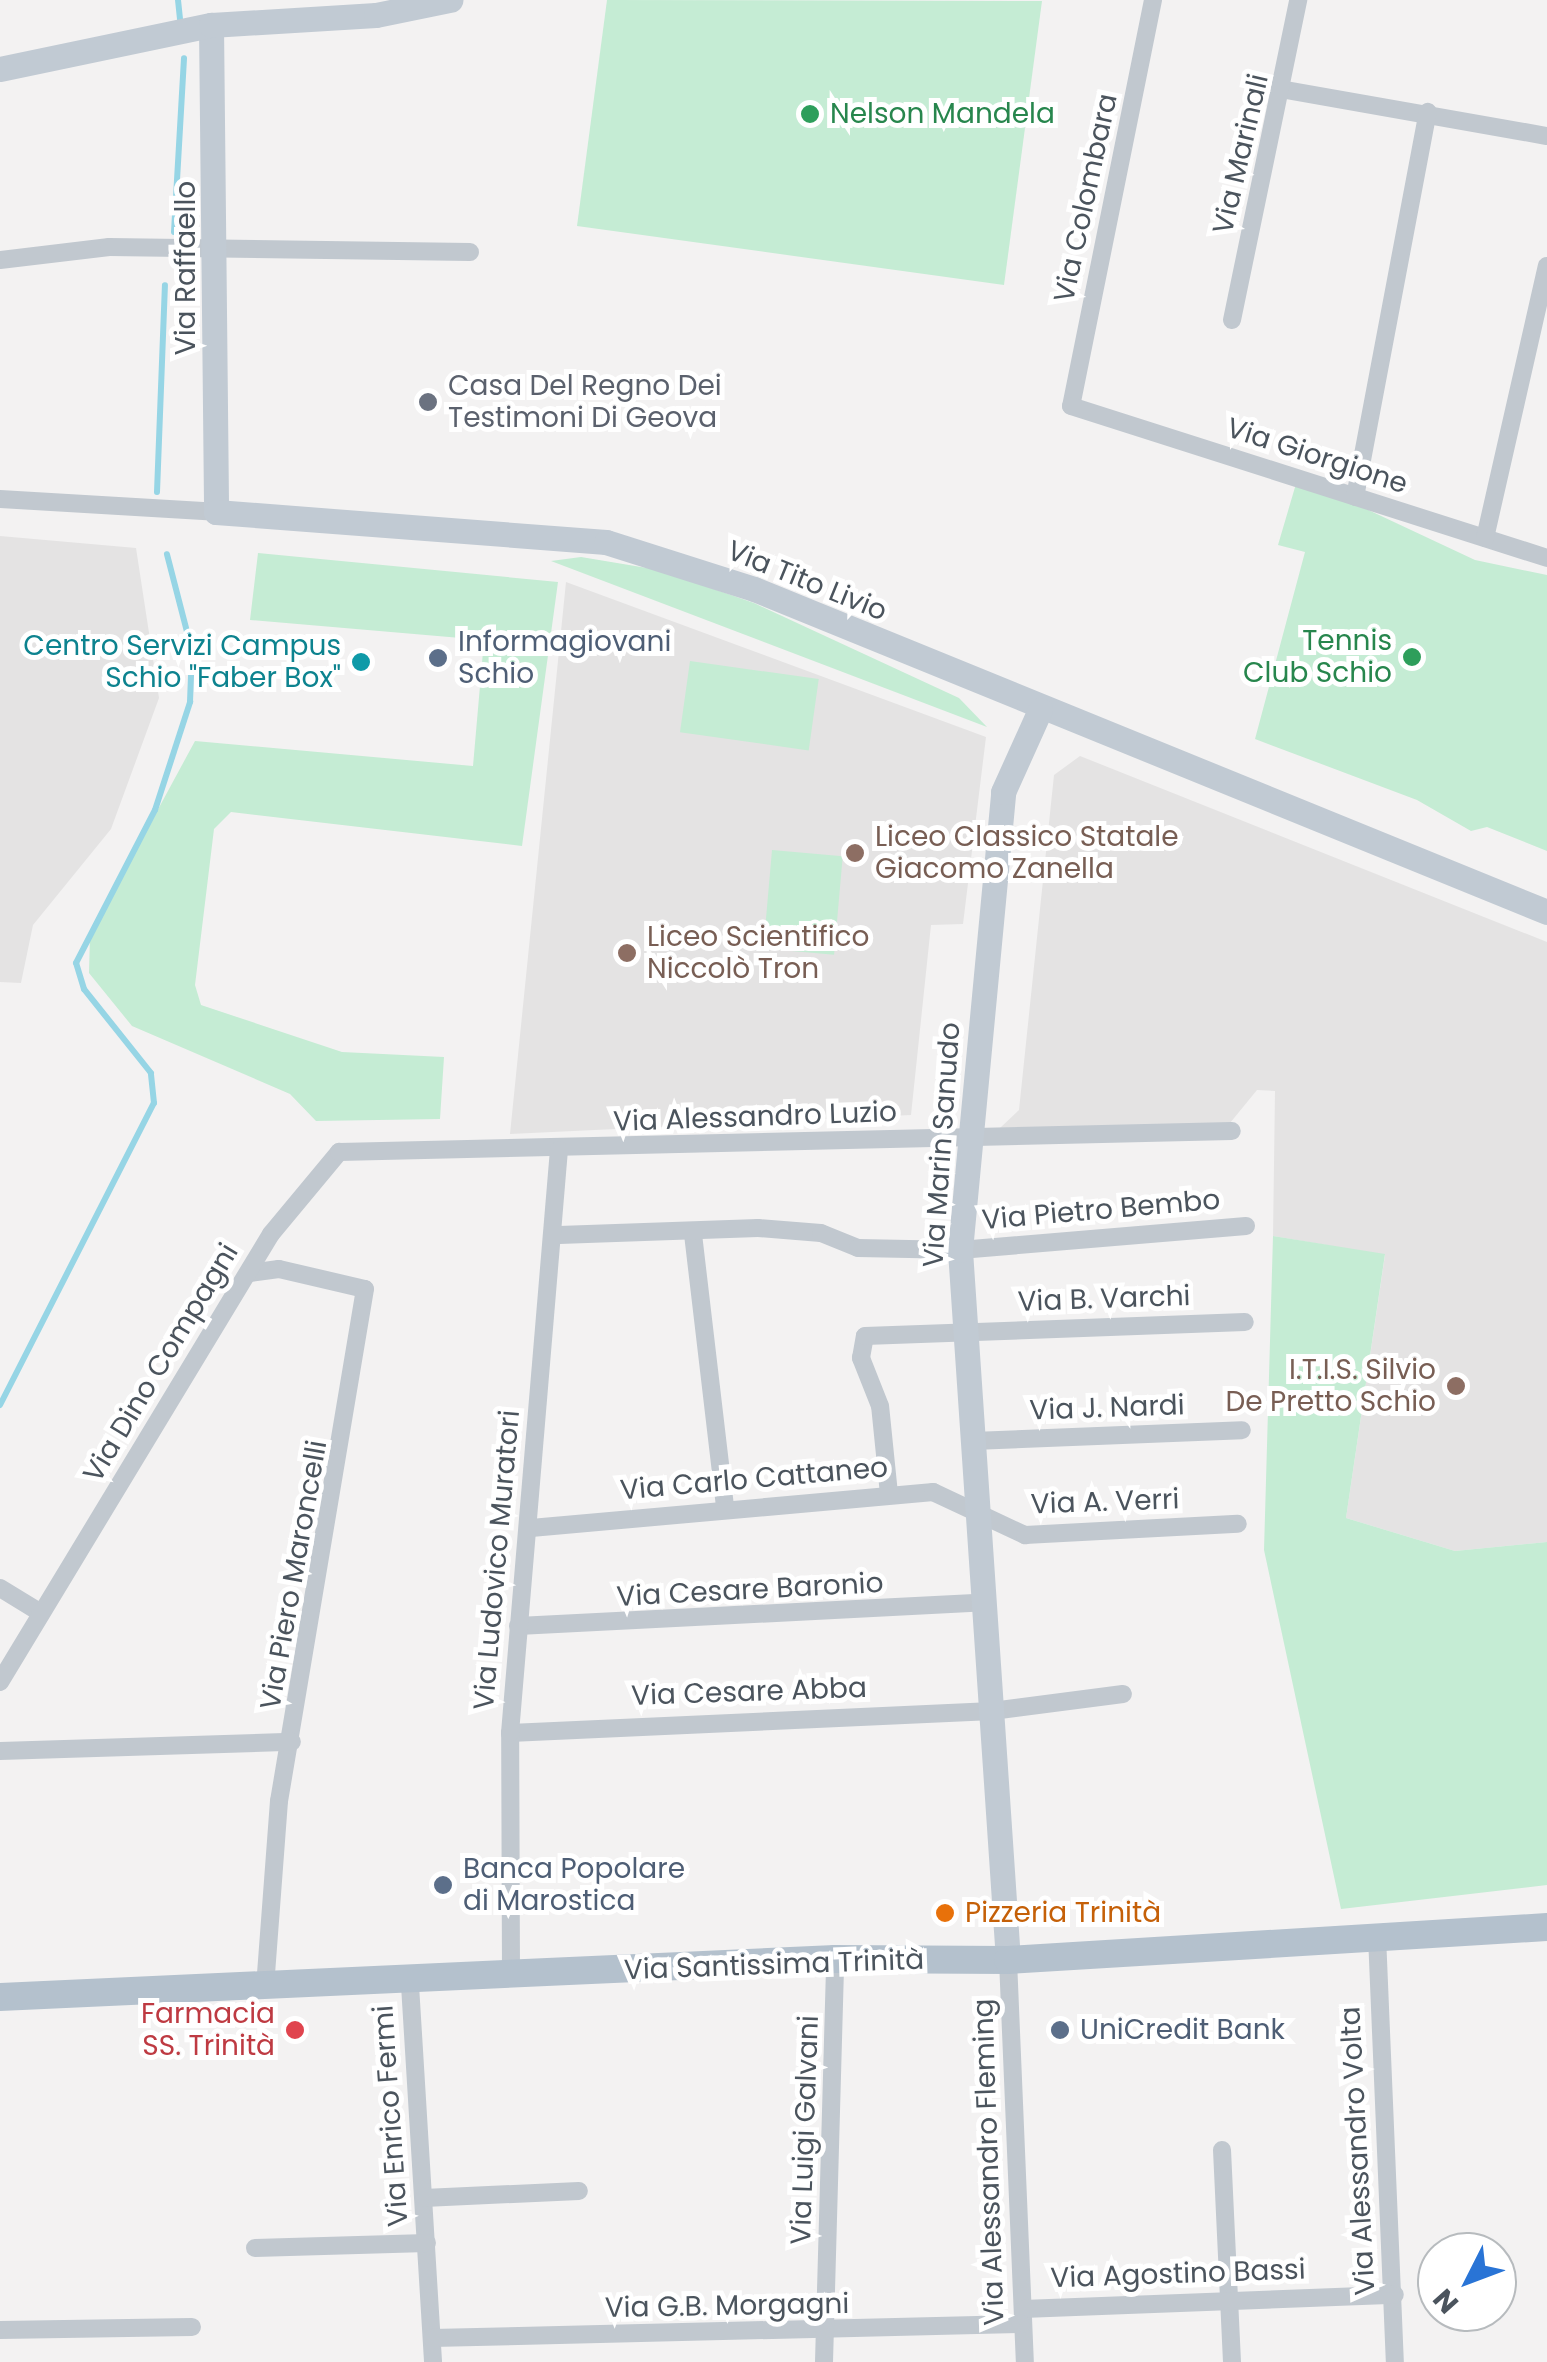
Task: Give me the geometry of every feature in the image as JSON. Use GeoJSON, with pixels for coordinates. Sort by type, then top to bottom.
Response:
{"type":"FeatureCollection","features":[{"type":"Feature","properties":{"kind":"main road","name":"Via Santissima Trinità"},"geometry":{"type":"LineString","coordinates":[[0,1997],[410,1985],[835,1959],[1008,1960],[1547,1926]]}},
{"type":"Feature","properties":{"kind":"street"},"geometry":{"type":"LineString","coordinates":[[0,69],[200,27],[376,16],[450,0]]}},
{"type":"Feature","properties":{"kind":"street","name":"Via Colombara"},"geometry":{"type":"LineString","coordinates":[[1071,406],[1153,0]]}},
{"type":"Feature","properties":{"kind":"street","name":"Via Marinali"},"geometry":{"type":"LineString","coordinates":[[1232,320],[1286,90],[1298,0]]}},
{"type":"Feature","properties":{"kind":"street","name":"Via Raffaello"},"geometry":{"type":"LineString","coordinates":[[200,27],[218,248],[216,512]]}},
{"type":"Feature","properties":{"kind":"street"},"geometry":{"type":"LineString","coordinates":[[1286,90],[1547,136]]}},
{"type":"Feature","properties":{"kind":"street"},"geometry":{"type":"LineString","coordinates":[[1355,497],[1428,112]]}},
{"type":"Feature","properties":{"kind":"street"},"geometry":{"type":"LineString","coordinates":[[0,260],[218,248],[470,252]]}},
{"type":"Feature","properties":{"kind":"street"},"geometry":{"type":"LineString","coordinates":[[1485,538],[1547,266]]}},
{"type":"Feature","properties":{"kind":"street","name":"Via Giorgione"},"geometry":{"type":"LineString","coordinates":[[1071,406],[1547,558]]}},
{"type":"Feature","properties":{"kind":"street","name":"Via Tito Livio"},"geometry":{"type":"LineString","coordinates":[[0,499],[606,542],[754,589],[1040,710],[1547,912]]}},
{"type":"Feature","properties":{"kind":"street","name":"Via Marin Sanudo"},"geometry":{"type":"LineString","coordinates":[[1008,1960],[960,1250],[968,1132],[1003,792],[1040,710]]}},
{"type":"Feature","properties":{"kind":"street","name":"Via Alessandro Luzio"},"geometry":{"type":"LineString","coordinates":[[339,1152],[865,1146],[968,1132],[1232,1131]]}},
{"type":"Feature","properties":{"kind":"street","name":"Via Ludovico Muratori"},"geometry":{"type":"LineString","coordinates":[[510,1976],[510,1732],[559,1235],[559,1150]]}},
{"type":"Feature","properties":{"kind":"street","name":"Via Dino Compagni"},"geometry":{"type":"LineString","coordinates":[[0,1682],[300,1191],[339,1152]]}},
{"type":"Feature","properties":{"kind":"street","name":"Via Pietro Bembo"},"geometry":{"type":"LineString","coordinates":[[559,1235],[693,1234],[758,1228],[821,1233],[858,1248],[960,1250],[1246,1226]]}},
{"type":"Feature","properties":{"kind":"street"},"geometry":{"type":"LineString","coordinates":[[693,1234],[724,1506]]}},
{"type":"Feature","properties":{"kind":"street","name":"Via Piero Maroncelli"},"geometry":{"type":"LineString","coordinates":[[250,1272],[279,1268],[365,1289],[292,1742],[265,1988]]}},
{"type":"Feature","properties":{"kind":"street","name":"Via B. Varchi"},"geometry":{"type":"LineString","coordinates":[[889,1494],[880,1406],[860,1358],[865,1336],[1245,1322]]}},
{"type":"Feature","properties":{"kind":"street","name":"Via J. Nardi"},"geometry":{"type":"LineString","coordinates":[[973,1441],[1242,1430]]}},
{"type":"Feature","properties":{"kind":"street","name":"Via Carlo Cattaneo"},"geometry":{"type":"LineString","coordinates":[[530,1528],[724,1506],[933,1492],[978,1514]]}},
{"type":"Feature","properties":{"kind":"street","name":"Via A. Verri"},"geometry":{"type":"LineString","coordinates":[[978,1514],[1026,1535],[1238,1524]]}},
{"type":"Feature","properties":{"kind":"street"},"geometry":{"type":"LineString","coordinates":[[0,1588],[41,1613]]}},
{"type":"Feature","properties":{"kind":"street","name":"Via Cesare Baronio"},"geometry":{"type":"LineString","coordinates":[[518,1626],[984,1602]]}},
{"type":"Feature","properties":{"kind":"street"},"geometry":{"type":"LineString","coordinates":[[992,1712],[1124,1694]]}},
{"type":"Feature","properties":{"kind":"street","name":"Via Cesare Abba"},"geometry":{"type":"LineString","coordinates":[[510,1732],[992,1712]]}},
{"type":"Feature","properties":{"kind":"street"},"geometry":{"type":"LineString","coordinates":[[0,1751],[292,1742]]}},
{"type":"Feature","properties":{"kind":"street","name":"Via Alessandro Volta"},"geometry":{"type":"LineString","coordinates":[[1376,1936],[1394,2362]]}},
{"type":"Feature","properties":{"kind":"street","name":"Via Luigi Galvani"},"geometry":{"type":"LineString","coordinates":[[824,2362],[835,1959]]}},
{"type":"Feature","properties":{"kind":"street","name":"Via Alessandro Fleming"},"geometry":{"type":"LineString","coordinates":[[1008,1960],[1024,2362]]}},
{"type":"Feature","properties":{"kind":"street","name":"Via Enrico Fermi"},"geometry":{"type":"LineString","coordinates":[[410,1985],[433,2362]]}},
{"type":"Feature","properties":{"kind":"street"},"geometry":{"type":"LineString","coordinates":[[1222,2150],[1232,2362]]}},
{"type":"Feature","properties":{"kind":"street"},"geometry":{"type":"LineString","coordinates":[[424,2198],[580,2191]]}},
{"type":"Feature","properties":{"kind":"street","name":"Via Enrico Fermi"},"geometry":{"type":"LineString","coordinates":[[255,2248],[427,2243]]}},
{"type":"Feature","properties":{"kind":"street","name":"Via Agostino Bassi"},"geometry":{"type":"LineString","coordinates":[[1023,2316],[1230,2297],[1394,2295]]}},
{"type":"Feature","properties":{"kind":"street","name":"Via G.B. Morgagni"},"geometry":{"type":"LineString","coordinates":[[432,2338],[826,2332],[1023,2316]]}},
{"type":"Feature","properties":{"kind":"street"},"geometry":{"type":"LineString","coordinates":[[0,2330],[192,2327]]}},
{"type":"Feature","properties":{"kind":"shaded area"},"geometry":{"type":"Polygon","coordinates":[[[0,536],[136,548],[159,698],[111,829],[33,925],[21,983],[0,982],[0,536]]]}},
{"type":"Feature","properties":{"kind":"shaded area"},"geometry":{"type":"Polygon","coordinates":[[[566,582],[986,737],[963,924],[931,925],[911,1115],[510,1134],[566,582]]]}},
{"type":"Feature","properties":{"kind":"shaded area"},"geometry":{"type":"Polygon","coordinates":[[[1080,756],[1547,942],[1547,1542],[1455,1551],[1346,1518],[1385,1255],[1273,1236],[1275,1091],[1257,1090],[1230,1123],[1000,1128],[1019,1110],[1054,775],[1080,756]]]}},
{"type":"Feature","properties":{"kind":"green space","name":"Nelson Mandela"},"geometry":{"type":"Polygon","coordinates":[[[607,0],[1042,1],[1004,285],[577,226],[607,0]]]}},
{"type":"Feature","properties":{"kind":"green space","name":"Tennis Club Schio"},"geometry":{"type":"Polygon","coordinates":[[[1298,477],[1475,560],[1547,575],[1547,851],[1487,827],[1471,831],[1417,800],[1255,739],[1305,552],[1278,545],[1298,477]]]}},
{"type":"Feature","properties":{"kind":"green space"},"geometry":{"type":"Polygon","coordinates":[[[258,553],[558,582],[522,846],[231,812],[214,829],[195,985],[201,1005],[342,1052],[444,1057],[440,1119],[316,1121],[290,1094],[132,1026],[89,973],[90,935],[195,741],[473,766],[484,640],[250,620],[258,553]]]}},
{"type":"Feature","properties":{"kind":"green space"},"geometry":{"type":"Polygon","coordinates":[[[581,557],[659,570],[754,603],[959,698],[987,727],[551,561],[581,557]]]}},
{"type":"Feature","properties":{"kind":"green space"},"geometry":{"type":"Polygon","coordinates":[[[690,661],[819,679],[809,750],[680,732],[690,661]]]}},
{"type":"Feature","properties":{"kind":"green space"},"geometry":{"type":"Polygon","coordinates":[[[772,850],[843,856],[834,955],[763,949],[772,850]]]}},
{"type":"Feature","properties":{"kind":"green space"},"geometry":{"type":"Polygon","coordinates":[[[1273,1236],[1385,1254],[1346,1518],[1455,1551],[1547,1542],[1547,1885],[1341,1909],[1264,1550],[1273,1236]]]}},
{"type":"Feature","properties":{"kind":"waterway"},"geometry":{"type":"LineString","coordinates":[[178,0],[180,19]]}},
{"type":"Feature","properties":{"kind":"waterway"},"geometry":{"type":"LineString","coordinates":[[174,232],[184,58]]}},
{"type":"Feature","properties":{"kind":"waterway"},"geometry":{"type":"LineString","coordinates":[[157,492],[165,285]]}},
{"type":"Feature","properties":{"kind":"waterway"},"geometry":{"type":"LineString","coordinates":[[0,1405],[154,1103],[151,1073],[84,989],[76,963],[155,810],[190,702],[192,651],[167,554]]}},
{"type":"Feature","properties":{"kind":"place","name":"Nelson Mandela"},"geometry":{"type":"Point","coordinates":[810,114]}},
{"type":"Feature","properties":{"kind":"place","name":"Casa Del Regno Dei Testimoni Di Geova"},"geometry":{"type":"Point","coordinates":[428,402]}},
{"type":"Feature","properties":{"kind":"place","name":"Tennis Club Schio"},"geometry":{"type":"Point","coordinates":[1412,657]}},
{"type":"Feature","properties":{"kind":"place","name":"Informagiovani Schio"},"geometry":{"type":"Point","coordinates":[438,658]}},
{"type":"Feature","properties":{"kind":"place","name":"Centro Servizi Campus Schio \"Faber Box\""},"geometry":{"type":"Point","coordinates":[361,662]}},
{"type":"Feature","properties":{"kind":"place","name":"Liceo Classico Statale Giacomo Zanella"},"geometry":{"type":"Point","coordinates":[855,853]}},
{"type":"Feature","properties":{"kind":"place","name":"Liceo Scientifico Niccolò Tron"},"geometry":{"type":"Point","coordinates":[627,953]}},
{"type":"Feature","properties":{"kind":"place","name":"I.T.I.S. Silvio De Pretto Schio"},"geometry":{"type":"Point","coordinates":[1456,1386]}},
{"type":"Feature","properties":{"kind":"place","name":"Banca Popolare di Marostica"},"geometry":{"type":"Point","coordinates":[443,1885]}},
{"type":"Feature","properties":{"kind":"place","name":"Pizzeria Trinità"},"geometry":{"type":"Point","coordinates":[945,1913]}},
{"type":"Feature","properties":{"kind":"place","name":"Farmacia SS. Trinità"},"geometry":{"type":"Point","coordinates":[295,2030]}},
{"type":"Feature","properties":{"kind":"place","name":"UniCredit Bank"},"geometry":{"type":"Point","coordinates":[1060,2030]}}]}
